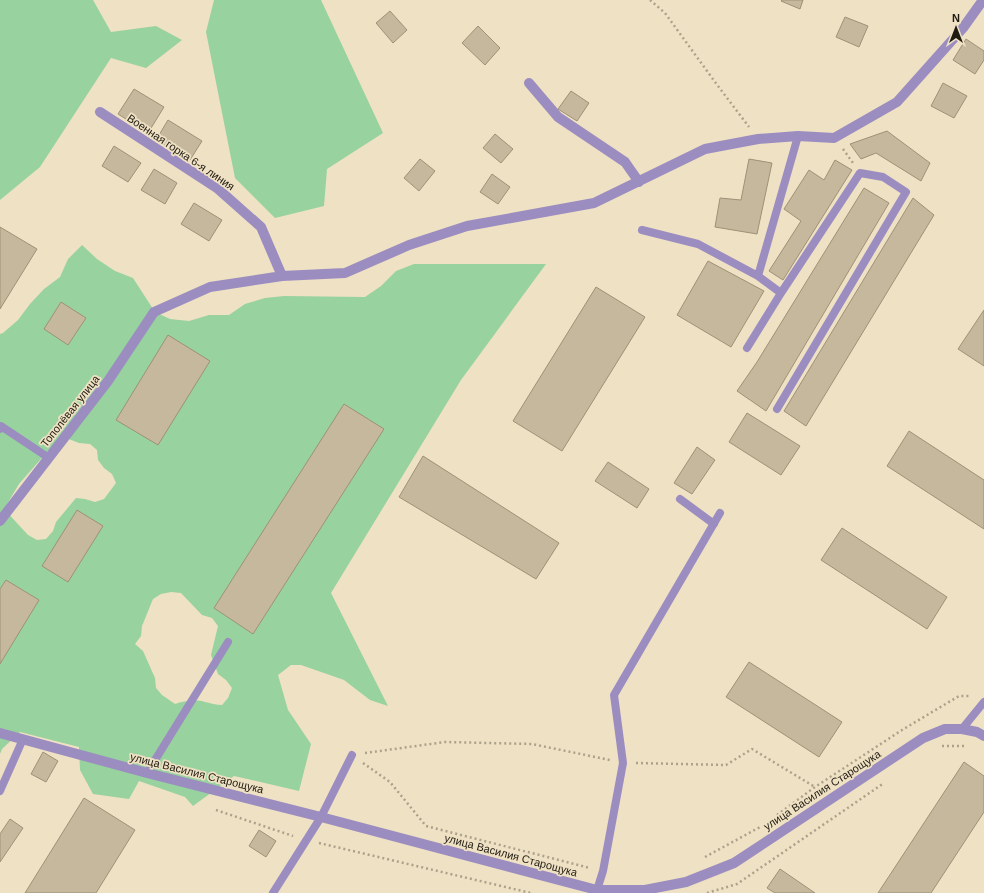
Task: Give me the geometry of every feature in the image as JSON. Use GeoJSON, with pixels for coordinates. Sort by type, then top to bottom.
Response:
{"type":"FeatureCollection","features":[{"type":"Feature","properties":{"kind":"street"},"geometry":{"type":"LineString","coordinates":[[282,276],[345,272],[409,245],[467,226],[594,203],[705,149],[758,138],[798,136],[834,138],[897,102],[963,28],[983,0]]}},
{"type":"Feature","properties":{"kind":"street"},"geometry":{"type":"LineString","coordinates":[[529,83],[558,117],[625,162],[639,182]]}},
{"type":"Feature","properties":{"kind":"street","name":"Военная горка 6-я линия"},"geometry":{"type":"LineString","coordinates":[[100,112],[217,188],[261,227],[282,276]]}},
{"type":"Feature","properties":{"kind":"street","name":"Тополёвая улица"},"geometry":{"type":"LineString","coordinates":[[0,521],[108,381],[154,312],[210,287],[282,276]]}},
{"type":"Feature","properties":{"kind":"street","name":"улица Василия Старощука"},"geometry":{"type":"LineString","coordinates":[[0,733],[147,773],[322,817],[596,891],[650,890],[686,882],[734,863],[922,738],[945,729],[962,729],[977,732],[984,736]]}},
{"type":"Feature","properties":{"kind":"lane"},"geometry":{"type":"LineString","coordinates":[[758,276],[798,136]]}},
{"type":"Feature","properties":{"kind":"lane"},"geometry":{"type":"LineString","coordinates":[[747,348],[781,293],[860,173],[883,178],[906,192],[777,409]]}},
{"type":"Feature","properties":{"kind":"lane"},"geometry":{"type":"LineString","coordinates":[[642,230],[698,244],[758,276],[781,293]]}},
{"type":"Feature","properties":{"kind":"lane"},"geometry":{"type":"LineString","coordinates":[[0,429],[2,426],[49,458]]}},
{"type":"Feature","properties":{"kind":"lane"},"geometry":{"type":"LineString","coordinates":[[680,499],[714,524]]}},
{"type":"Feature","properties":{"kind":"lane"},"geometry":{"type":"LineString","coordinates":[[596,891],[603,872],[623,763],[614,695],[720,513]]}},
{"type":"Feature","properties":{"kind":"lane"},"geometry":{"type":"LineString","coordinates":[[147,773],[228,642]]}},
{"type":"Feature","properties":{"kind":"lane"},"geometry":{"type":"LineString","coordinates":[[962,729],[984,702]]}},
{"type":"Feature","properties":{"kind":"lane"},"geometry":{"type":"LineString","coordinates":[[0,791],[23,739]]}},
{"type":"Feature","properties":{"kind":"lane"},"geometry":{"type":"LineString","coordinates":[[273,893],[322,817],[352,755]]}},
{"type":"Feature","properties":{"kind":"path"},"geometry":{"type":"LineString","coordinates":[[650,0],[665,13],[758,138]]}},
{"type":"Feature","properties":{"kind":"path"},"geometry":{"type":"LineString","coordinates":[[834,138],[860,173]]}},
{"type":"Feature","properties":{"kind":"path"},"geometry":{"type":"LineString","coordinates":[[774,817],[815,787],[902,730],[959,696],[972,697]]}},
{"type":"Feature","properties":{"kind":"path"},"geometry":{"type":"LineString","coordinates":[[352,755],[445,742],[532,744],[623,763],[726,765],[752,749],[815,787]]}},
{"type":"Feature","properties":{"kind":"path"},"geometry":{"type":"LineString","coordinates":[[936,750],[943,746],[966,746]]}},
{"type":"Feature","properties":{"kind":"path"},"geometry":{"type":"LineString","coordinates":[[352,755],[390,782],[426,826],[603,872]]}},
{"type":"Feature","properties":{"kind":"path"},"geometry":{"type":"LineString","coordinates":[[707,893],[737,884],[889,780]]}},
{"type":"Feature","properties":{"kind":"path"},"geometry":{"type":"LineString","coordinates":[[216,810],[307,841],[531,893]]}},
{"type":"Feature","properties":{"kind":"path"},"geometry":{"type":"LineString","coordinates":[[704,858],[762,825]]}},
{"type":"Feature","properties":{"kind":"green space"},"geometry":{"type":"Polygon","coordinates":[[[0,0],[93,0],[111,32],[156,26],[182,40],[146,68],[111,58],[40,167],[0,200],[0,0]]]}},
{"type":"Feature","properties":{"kind":"green space"},"geometry":{"type":"Polygon","coordinates":[[[214,0],[321,0],[383,133],[327,169],[324,206],[275,218],[235,178],[206,32],[214,0]]]}},
{"type":"Feature","properties":{"kind":"green space"},"geometry":{"type":"Polygon","coordinates":[[[82,245],[97,259],[115,271],[133,278],[155,312],[170,319],[189,321],[209,315],[229,315],[245,304],[265,298],[284,296],[365,297],[381,286],[396,271],[414,264],[546,264],[461,380],[331,593],[388,706],[370,700],[344,680],[301,665],[291,665],[278,675],[288,710],[311,744],[299,791],[234,776],[193,806],[185,797],[139,781],[129,799],[93,794],[80,770],[79,747],[20,732],[2,749],[0,754],[0,334],[18,320],[44,289],[60,277],[68,259],[82,245]],[[61,436],[19,484],[4,509],[28,535],[37,540],[46,539],[53,531],[56,522],[76,498],[95,502],[104,499],[116,483],[112,474],[104,468],[98,460],[97,450],[90,444],[79,443],[61,436]],[[171,592],[161,594],[153,599],[142,626],[141,636],[135,644],[143,651],[155,678],[156,688],[162,695],[175,704],[186,701],[201,701],[222,705],[228,698],[232,688],[226,680],[218,674],[211,655],[218,626],[212,618],[202,615],[181,593],[171,592]]]}},
{"type":"Feature","properties":{"kind":"building"},"geometry":{"type":"Polygon","coordinates":[[[803,0],[800,9],[781,1],[803,0]]]}},
{"type":"Feature","properties":{"kind":"building"},"geometry":{"type":"Polygon","coordinates":[[[390,11],[407,30],[393,43],[376,23],[390,11]]]}},
{"type":"Feature","properties":{"kind":"building"},"geometry":{"type":"Polygon","coordinates":[[[845,17],[868,26],[859,47],[836,37],[845,17]]]}},
{"type":"Feature","properties":{"kind":"building"},"geometry":{"type":"Polygon","coordinates":[[[478,26],[500,48],[485,65],[462,43],[478,26]]]}},
{"type":"Feature","properties":{"kind":"building"},"geometry":{"type":"Polygon","coordinates":[[[966,39],[984,51],[984,60],[975,74],[953,60],[966,39]]]}},
{"type":"Feature","properties":{"kind":"building"},"geometry":{"type":"Polygon","coordinates":[[[943,83],[967,96],[954,118],[931,106],[943,83]]]}},
{"type":"Feature","properties":{"kind":"building"},"geometry":{"type":"Polygon","coordinates":[[[134,89],[164,107],[148,133],[118,114],[134,89]]]}},
{"type":"Feature","properties":{"kind":"building"},"geometry":{"type":"Polygon","coordinates":[[[571,91],[589,103],[577,121],[558,109],[571,91]]]}},
{"type":"Feature","properties":{"kind":"building"},"geometry":{"type":"Polygon","coordinates":[[[168,120],[202,141],[190,160],[156,140],[168,120]]]}},
{"type":"Feature","properties":{"kind":"building"},"geometry":{"type":"Polygon","coordinates":[[[887,131],[930,163],[921,181],[876,153],[861,159],[850,144],[887,131]]]}},
{"type":"Feature","properties":{"kind":"building"},"geometry":{"type":"Polygon","coordinates":[[[495,134],[513,149],[501,163],[483,148],[495,134]]]}},
{"type":"Feature","properties":{"kind":"building"},"geometry":{"type":"Polygon","coordinates":[[[114,146],[141,163],[128,182],[102,166],[114,146]]]}},
{"type":"Feature","properties":{"kind":"building"},"geometry":{"type":"Polygon","coordinates":[[[420,159],[435,171],[419,191],[404,178],[420,159]]]}},
{"type":"Feature","properties":{"kind":"building"},"geometry":{"type":"Polygon","coordinates":[[[749,159],[772,163],[757,234],[715,227],[720,198],[741,200],[749,159]]]}},
{"type":"Feature","properties":{"kind":"building"},"geometry":{"type":"Polygon","coordinates":[[[835,160],[852,170],[783,280],[769,271],[801,221],[784,209],[809,170],[824,180],[835,160]]]}},
{"type":"Feature","properties":{"kind":"building"},"geometry":{"type":"Polygon","coordinates":[[[154,169],[177,183],[165,204],[141,190],[154,169]]]}},
{"type":"Feature","properties":{"kind":"building"},"geometry":{"type":"Polygon","coordinates":[[[492,174],[510,187],[498,204],[480,192],[492,174]]]}},
{"type":"Feature","properties":{"kind":"building"},"geometry":{"type":"Polygon","coordinates":[[[864,188],[889,203],[766,411],[737,391],[757,362],[864,188]]]}},
{"type":"Feature","properties":{"kind":"building"},"geometry":{"type":"Polygon","coordinates":[[[913,198],[934,215],[806,426],[784,411],[913,198]]]}},
{"type":"Feature","properties":{"kind":"building"},"geometry":{"type":"Polygon","coordinates":[[[194,203],[222,220],[209,241],[181,224],[194,203]]]}},
{"type":"Feature","properties":{"kind":"building"},"geometry":{"type":"Polygon","coordinates":[[[0,227],[37,249],[0,309],[0,227]]]}},
{"type":"Feature","properties":{"kind":"building"},"geometry":{"type":"Polygon","coordinates":[[[708,261],[764,291],[731,347],[677,315],[708,261]]]}},
{"type":"Feature","properties":{"kind":"building"},"geometry":{"type":"Polygon","coordinates":[[[596,287],[645,317],[562,451],[513,421],[596,287]]]}},
{"type":"Feature","properties":{"kind":"building"},"geometry":{"type":"Polygon","coordinates":[[[61,302],[86,318],[68,345],[44,329],[61,302]]]}},
{"type":"Feature","properties":{"kind":"building"},"geometry":{"type":"Polygon","coordinates":[[[984,310],[984,366],[958,349],[984,310]]]}},
{"type":"Feature","properties":{"kind":"building"},"geometry":{"type":"Polygon","coordinates":[[[168,335],[210,361],[158,445],[116,420],[168,335]]]}},
{"type":"Feature","properties":{"kind":"building"},"geometry":{"type":"Polygon","coordinates":[[[344,404],[384,429],[253,634],[214,608],[344,404]]]}},
{"type":"Feature","properties":{"kind":"building"},"geometry":{"type":"Polygon","coordinates":[[[747,413],[800,446],[781,475],[729,442],[747,413]]]}},
{"type":"Feature","properties":{"kind":"building"},"geometry":{"type":"Polygon","coordinates":[[[909,431],[984,480],[984,529],[887,466],[909,431]]]}},
{"type":"Feature","properties":{"kind":"building"},"geometry":{"type":"Polygon","coordinates":[[[697,447],[715,460],[692,494],[674,483],[697,447]]]}},
{"type":"Feature","properties":{"kind":"building"},"geometry":{"type":"Polygon","coordinates":[[[423,456],[559,543],[536,579],[399,497],[423,456]]]}},
{"type":"Feature","properties":{"kind":"building"},"geometry":{"type":"Polygon","coordinates":[[[608,462],[649,489],[637,508],[595,481],[608,462]]]}},
{"type":"Feature","properties":{"kind":"building"},"geometry":{"type":"Polygon","coordinates":[[[77,510],[103,526],[68,582],[42,566],[77,510]]]}},
{"type":"Feature","properties":{"kind":"building"},"geometry":{"type":"Polygon","coordinates":[[[842,528],[947,597],[927,629],[821,560],[842,528]]]}},
{"type":"Feature","properties":{"kind":"building"},"geometry":{"type":"Polygon","coordinates":[[[6,580],[39,600],[0,664],[0,589],[6,580]]]}},
{"type":"Feature","properties":{"kind":"building"},"geometry":{"type":"Polygon","coordinates":[[[749,662],[842,722],[819,757],[726,697],[749,662]]]}},
{"type":"Feature","properties":{"kind":"building"},"geometry":{"type":"Polygon","coordinates":[[[43,752],[58,761],[46,782],[31,774],[43,752]]]}},
{"type":"Feature","properties":{"kind":"building"},"geometry":{"type":"Polygon","coordinates":[[[964,762],[984,776],[984,812],[931,893],[878,893],[964,762]]]}},
{"type":"Feature","properties":{"kind":"building"},"geometry":{"type":"Polygon","coordinates":[[[84,798],[135,830],[96,893],[25,893],[84,798]]]}},
{"type":"Feature","properties":{"kind":"building"},"geometry":{"type":"Polygon","coordinates":[[[10,819],[23,828],[0,862],[0,834],[10,819]]]}},
{"type":"Feature","properties":{"kind":"building"},"geometry":{"type":"Polygon","coordinates":[[[259,830],[276,841],[266,857],[249,846],[259,830]]]}},
{"type":"Feature","properties":{"kind":"building"},"geometry":{"type":"Polygon","coordinates":[[[780,869],[815,893],[775,893],[767,888],[780,869]]]}}]}
